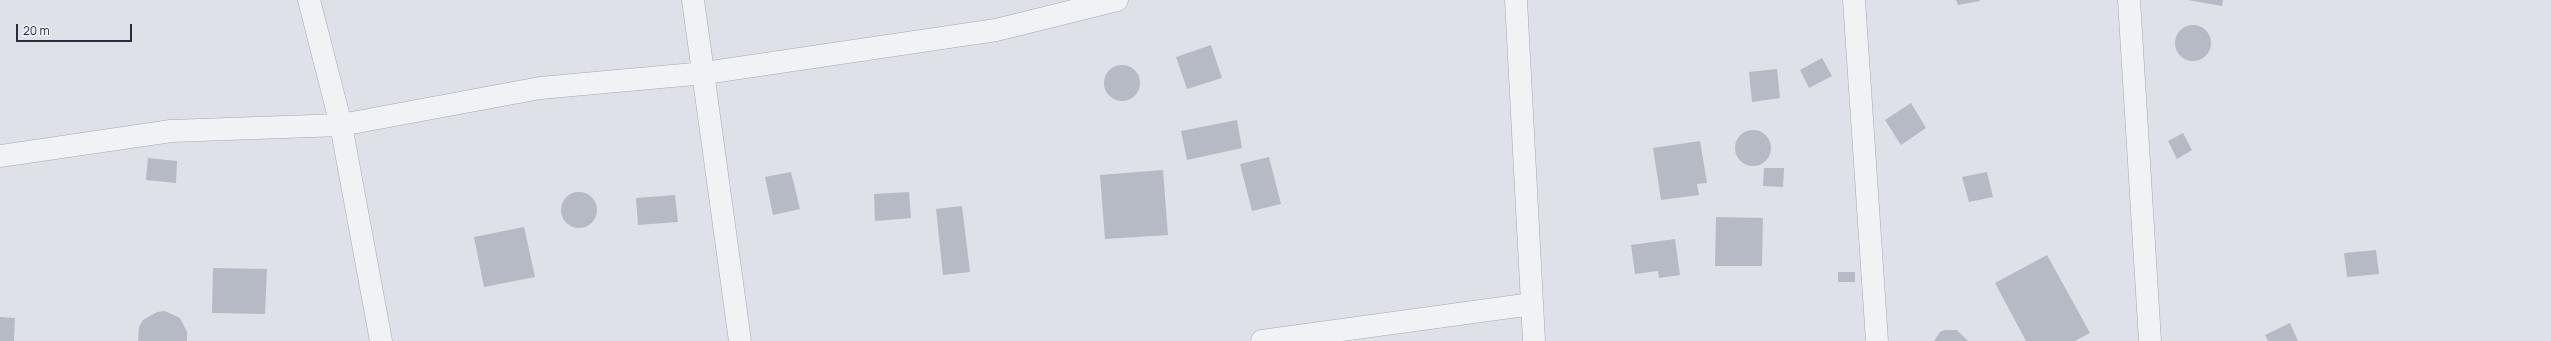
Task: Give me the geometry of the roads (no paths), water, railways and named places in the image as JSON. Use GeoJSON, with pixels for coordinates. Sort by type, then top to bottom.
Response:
{"type":"FeatureCollection","features":[{"type":"Feature","properties":{"kind":"street"},"geometry":{"type":"LineString","coordinates":[[309,0],[341,125],[381,341]]}},
{"type":"Feature","properties":{"kind":"street"},"geometry":{"type":"LineString","coordinates":[[693,0],[705,73],[740,341]]}},
{"type":"Feature","properties":{"kind":"street"},"geometry":{"type":"LineString","coordinates":[[0,156],[172,131],[341,125],[540,88],[705,73],[996,30],[1117,0]]}},
{"type":"Feature","properties":{"kind":"street"},"geometry":{"type":"LineString","coordinates":[[1516,0],[1534,341]]}},
{"type":"Feature","properties":{"kind":"street"},"geometry":{"type":"LineString","coordinates":[[1854,0],[1877,341]]}},
{"type":"Feature","properties":{"kind":"street"},"geometry":{"type":"LineString","coordinates":[[2129,0],[2150,341]]}},
{"type":"Feature","properties":{"kind":"street"},"geometry":{"type":"LineString","coordinates":[[1262,341],[1532,304]]}}]}
